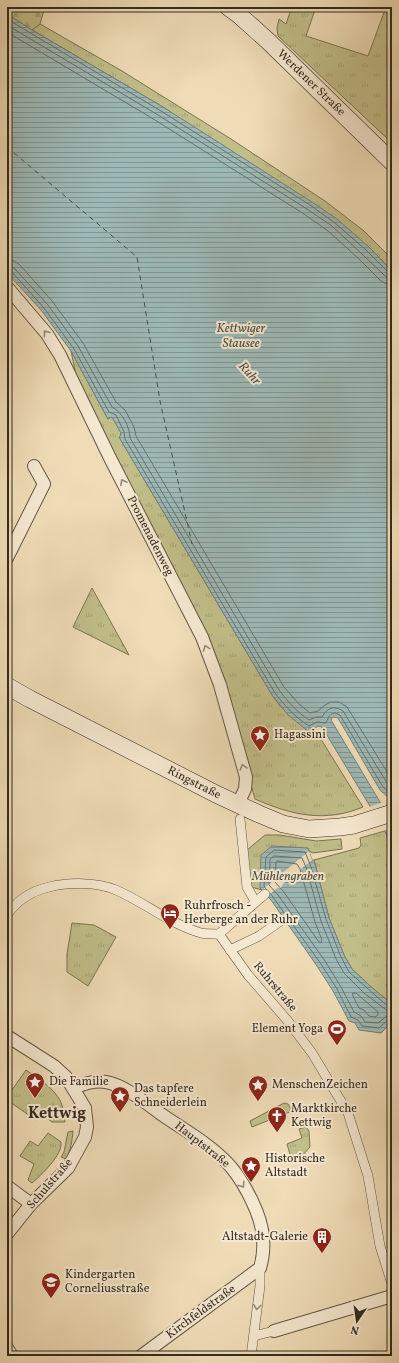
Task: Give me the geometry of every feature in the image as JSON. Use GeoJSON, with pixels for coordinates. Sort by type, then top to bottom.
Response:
{"type":"FeatureCollection","features":[{"type":"Feature","properties":{"kind":"main road","name":"Werdener Straße"},"geometry":{"type":"LineString","coordinates":[[228,7],[268,41],[392,162]]}},
{"type":"Feature","properties":{"kind":"main road","name":"Ringstraße"},"geometry":{"type":"LineString","coordinates":[[7,686],[239,812],[294,827],[309,829],[354,825],[392,813]]}},
{"type":"Feature","properties":{"kind":"street","name":"Promenadenweg"},"geometry":{"type":"LineString","coordinates":[[7,287],[33,316],[47,334],[60,355],[202,637],[220,685],[246,778],[245,789],[239,812]]}},
{"type":"Feature","properties":{"kind":"street"},"geometry":{"type":"LineString","coordinates":[[7,555],[44,484],[34,466]]}},
{"type":"Feature","properties":{"kind":"street"},"geometry":{"type":"LineString","coordinates":[[239,812],[247,887],[255,901]]}},
{"type":"Feature","properties":{"kind":"street"},"geometry":{"type":"LineString","coordinates":[[7,915],[22,899],[38,890],[62,884],[88,884],[115,890],[169,919],[202,933],[219,934],[255,901],[265,894]]}},
{"type":"Feature","properties":{"kind":"street"},"geometry":{"type":"LineString","coordinates":[[230,950],[259,936],[282,920]]}},
{"type":"Feature","properties":{"kind":"street","name":"Ruhrstraße"},"geometry":{"type":"LineString","coordinates":[[219,934],[248,975],[287,1020],[312,1053],[348,1113],[368,1176],[380,1246],[392,1284]]}},
{"type":"Feature","properties":{"kind":"street"},"geometry":{"type":"LineString","coordinates":[[7,1036],[54,1066],[66,1077],[76,1092]]}},
{"type":"Feature","properties":{"kind":"street","name":"Hauptstraße"},"geometry":{"type":"LineString","coordinates":[[76,1092],[94,1081],[107,1082],[125,1089],[199,1140],[231,1167],[245,1188],[252,1201],[261,1226],[263,1238],[263,1257],[260,1268],[260,1286],[251,1356]]}},
{"type":"Feature","properties":{"kind":"street","name":"Schulstraße"},"geometry":{"type":"LineString","coordinates":[[7,1234],[32,1204],[68,1168],[76,1152],[79,1121],[76,1092]]}},
{"type":"Feature","properties":{"kind":"street"},"geometry":{"type":"LineString","coordinates":[[7,1186],[32,1204]]}},
{"type":"Feature","properties":{"kind":"street","name":"Kirchfeldstraße"},"geometry":{"type":"LineString","coordinates":[[141,1356],[260,1268]]}},
{"type":"Feature","properties":{"kind":"street"},"geometry":{"type":"LineString","coordinates":[[254,1336],[392,1296]]}},
{"type":"Feature","properties":{"kind":"street"},"geometry":{"type":"LineString","coordinates":[[7,1348],[12,1356]]}},
{"type":"Feature","properties":{"kind":"green space"},"geometry":{"type":"Polygon","coordinates":[[[7,7],[51,7],[44,10],[40,24],[32,30],[7,14],[7,7]]]}},
{"type":"Feature","properties":{"kind":"green space"},"geometry":{"type":"Polygon","coordinates":[[[292,7],[316,7],[306,36],[368,56],[386,7],[392,7],[392,143],[278,36],[277,28],[279,19],[286,24],[292,7]]]}},
{"type":"Feature","properties":{"kind":"green space"},"geometry":{"type":"Polygon","coordinates":[[[40,24],[122,71],[231,139],[325,201],[364,231],[392,259],[392,271],[381,259],[163,107],[32,30],[40,24]]]}},
{"type":"Feature","properties":{"kind":"green space"},"geometry":{"type":"Polygon","coordinates":[[[71,351],[108,419],[112,416],[121,433],[119,437],[272,695],[280,706],[309,731],[314,728],[363,807],[335,815],[308,815],[295,813],[268,805],[255,799],[218,665],[78,385],[71,351]]]}},
{"type":"Feature","properties":{"kind":"green space"},"geometry":{"type":"Polygon","coordinates":[[[92,588],[129,655],[73,627],[92,588]]]}},
{"type":"Feature","properties":{"kind":"green space"},"geometry":{"type":"Polygon","coordinates":[[[385,831],[392,848],[392,1004],[352,969],[344,955],[329,918],[314,860],[359,848],[361,845],[360,838],[385,831]]]}},
{"type":"Feature","properties":{"kind":"green space"},"geometry":{"type":"Polygon","coordinates":[[[265,835],[280,835],[316,841],[341,839],[342,849],[313,853],[309,851],[308,848],[260,888],[262,890],[251,887],[247,850],[265,835]]]}},
{"type":"Feature","properties":{"kind":"green space"},"geometry":{"type":"Polygon","coordinates":[[[72,923],[94,925],[116,937],[88,986],[67,972],[67,954],[72,923]]]}},
{"type":"Feature","properties":{"kind":"green space"},"geometry":{"type":"Polygon","coordinates":[[[26,1070],[44,1082],[55,1093],[60,1100],[64,1112],[65,1122],[52,1122],[41,1113],[36,1120],[7,1100],[7,1097],[26,1070]]]}},
{"type":"Feature","properties":{"kind":"green space"},"geometry":{"type":"Polygon","coordinates":[[[284,1103],[288,1104],[292,1111],[252,1127],[250,1121],[284,1103]]]}},
{"type":"Feature","properties":{"kind":"green space"},"geometry":{"type":"Polygon","coordinates":[[[306,1127],[309,1131],[310,1147],[302,1156],[292,1161],[287,1144],[302,1138],[299,1129],[306,1127]]]}},
{"type":"Feature","properties":{"kind":"green space"},"geometry":{"type":"Polygon","coordinates":[[[73,1131],[72,1142],[66,1159],[61,1157],[64,1152],[68,1132],[73,1131]]]}},
{"type":"Feature","properties":{"kind":"green space"},"geometry":{"type":"Polygon","coordinates":[[[48,1133],[61,1142],[61,1147],[59,1153],[51,1164],[32,1183],[28,1180],[34,1164],[20,1156],[30,1141],[38,1146],[48,1133]]]}},
{"type":"Feature","properties":{"kind":"water","name":"Kettwiger Stausee"},"geometry":{"type":"Polygon","coordinates":[[[7,14],[163,107],[312,202],[337,219],[369,247],[392,271],[392,806],[388,797],[380,790],[338,718],[333,717],[331,720],[392,822],[392,848],[385,831],[322,727],[318,726],[309,732],[288,715],[272,695],[119,437],[121,433],[112,417],[108,419],[71,351],[41,310],[7,273],[7,14]]]}},
{"type":"Feature","properties":{"kind":"water","name":"Mühlengraben"},"geometry":{"type":"Polygon","coordinates":[[[272,846],[308,848],[312,860],[314,860],[329,918],[344,955],[352,969],[392,1004],[392,1022],[381,1033],[359,1030],[355,1023],[349,1021],[333,991],[317,966],[271,900],[260,888],[261,855],[272,846]]]}},
{"type":"Feature","properties":{"kind":"pier"},"geometry":{"type":"Polygon","coordinates":[[[383,802],[392,818],[392,828],[383,831],[369,807],[383,802]]]}},
{"type":"Feature","properties":{"kind":"pier"},"geometry":{"type":"Polygon","coordinates":[[[309,851],[312,860],[301,869],[300,872],[296,873],[283,884],[281,888],[277,888],[268,896],[262,890],[309,851]]]}},
{"type":"Feature","properties":{"kind":"ferry route"},"geometry":{"type":"LineString","coordinates":[[7,147],[137,257],[160,401],[192,544]]}},
{"type":"Feature","properties":{"kind":"place","name":"Hagassini"},"geometry":{"type":"Point","coordinates":[260,752]}},
{"type":"Feature","properties":{"kind":"place","name":"Ruhrfrosch - Herberge an der Ruhr"},"geometry":{"type":"Point","coordinates":[170,930]}},
{"type":"Feature","properties":{"kind":"place","name":"Element Yoga"},"geometry":{"type":"Point","coordinates":[337,1046]}},
{"type":"Feature","properties":{"kind":"place","name":"Die Familie"},"geometry":{"type":"Point","coordinates":[35,1099]}},
{"type":"Feature","properties":{"kind":"place","name":"MenschenZeichen"},"geometry":{"type":"Point","coordinates":[258,1102]}},
{"type":"Feature","properties":{"kind":"place","name":"Das tapfere Schneiderlein"},"geometry":{"type":"Point","coordinates":[120,1113]}},
{"type":"Feature","properties":{"kind":"place","name":"Marktkirche Kettwig"},"geometry":{"type":"Point","coordinates":[277,1133]}},
{"type":"Feature","properties":{"kind":"place","name":"Historische Altstadt"},"geometry":{"type":"Point","coordinates":[251,1183]}},
{"type":"Feature","properties":{"kind":"place","name":"Altstadt-Galerie"},"geometry":{"type":"Point","coordinates":[322,1254]}},
{"type":"Feature","properties":{"kind":"place","name":"Kindergarten Corneliusstraße"},"geometry":{"type":"Point","coordinates":[51,1299]}},
{"type":"Feature","properties":{"kind":"district","name":"Kettwig"},"geometry":{"type":"Point","coordinates":[57,1114]}},
{"type":"Feature","properties":{"kind":"water label","name":"Ruhr"},"geometry":{"type":"Point","coordinates":[249,374]}}]}
